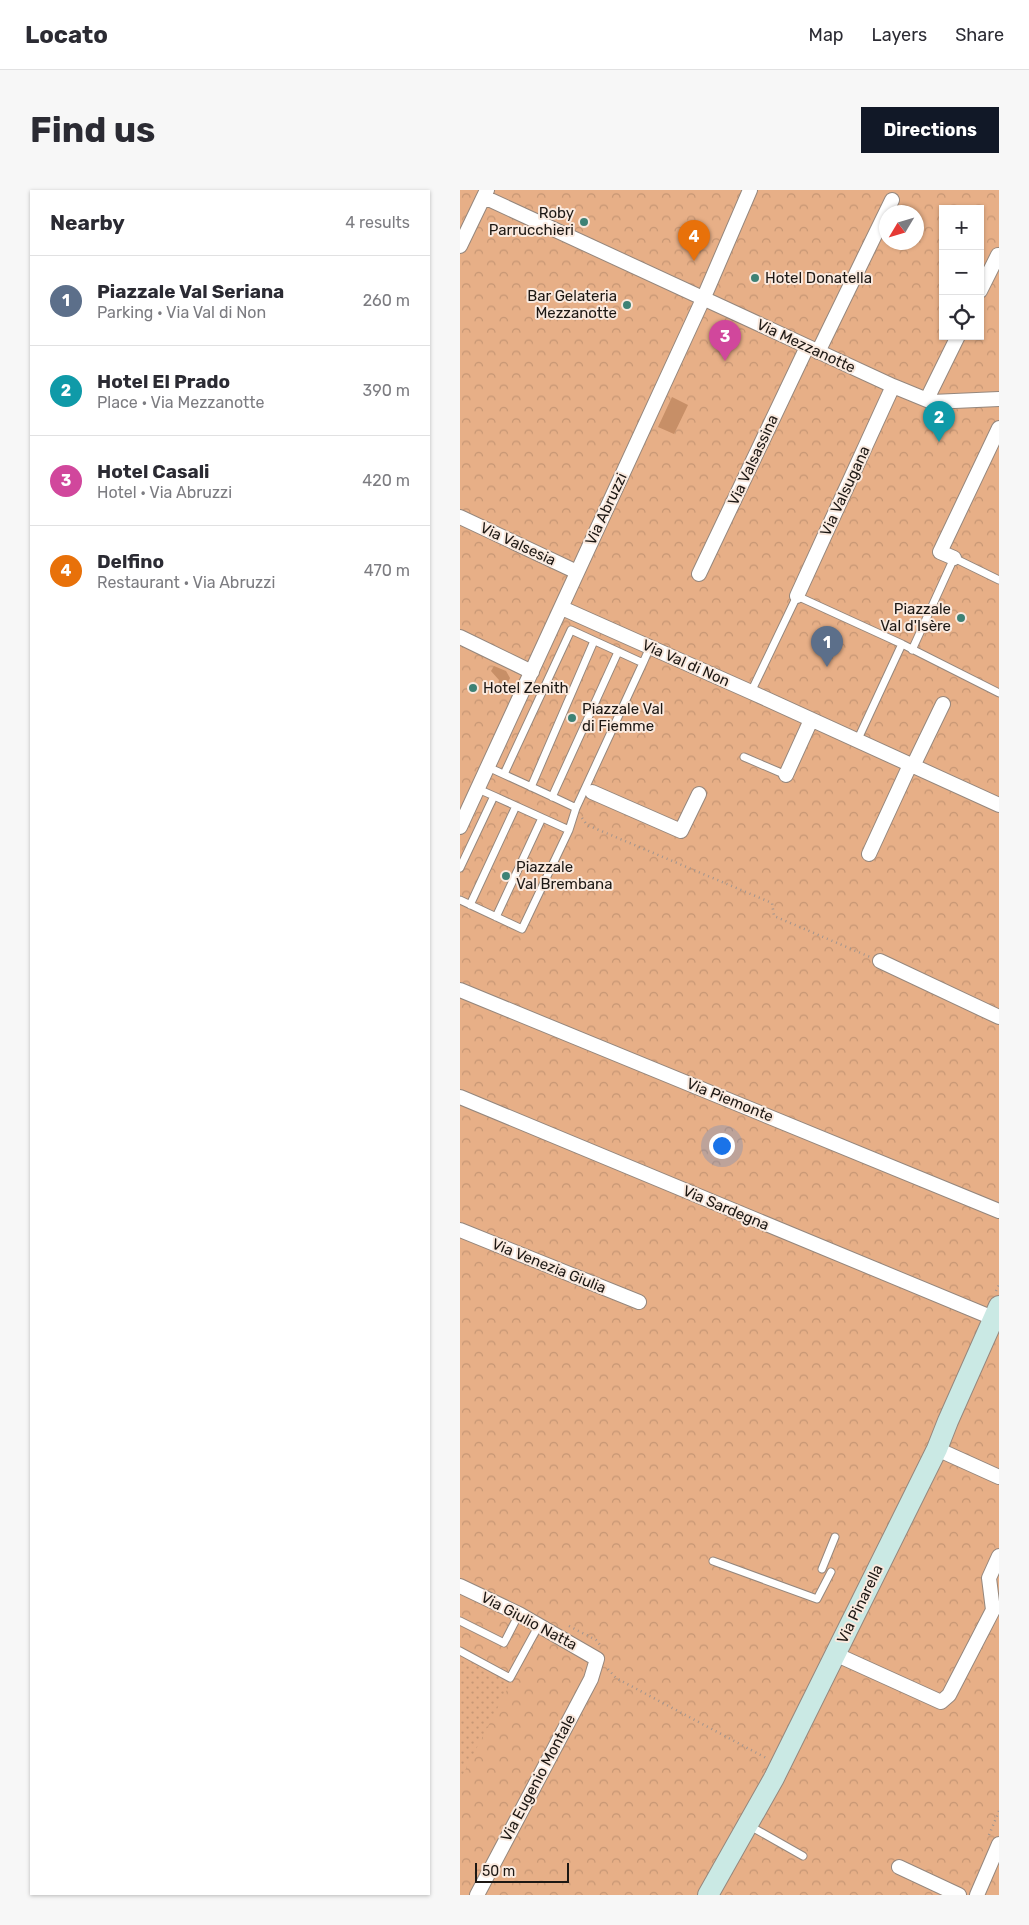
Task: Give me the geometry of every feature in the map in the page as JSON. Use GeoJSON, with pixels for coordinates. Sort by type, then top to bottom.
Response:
{"type":"FeatureCollection","features":[{"type":"Feature","properties":{"kind":"street","name":"Via Abruzzi"},"geometry":{"type":"LineString","coordinates":[[460,827],[485,778],[577,572],[704,297],[750,190]]}},
{"type":"Feature","properties":{"kind":"street","name":"Via Mezzanotte"},"geometry":{"type":"LineString","coordinates":[[485,193],[813,349],[932,402],[999,399]]}},
{"type":"Feature","properties":{"kind":"street"},"geometry":{"type":"LineString","coordinates":[[460,246],[485,193]]}},
{"type":"Feature","properties":{"kind":"street","name":"Via Valsassina"},"geometry":{"type":"LineString","coordinates":[[699,574],[813,349],[892,200]]}},
{"type":"Feature","properties":{"kind":"street"},"geometry":{"type":"LineString","coordinates":[[984,283],[998,255]]}},
{"type":"Feature","properties":{"kind":"street"},"geometry":{"type":"LineString","coordinates":[[927,399],[956,340]]}},
{"type":"Feature","properties":{"kind":"street","name":"Via Valsugana"},"geometry":{"type":"LineString","coordinates":[[797,596],[893,386]]}},
{"type":"Feature","properties":{"kind":"street"},"geometry":{"type":"LineString","coordinates":[[954,558],[940,552],[999,428]]}},
{"type":"Feature","properties":{"kind":"street","name":"Via Valsesia"},"geometry":{"type":"LineString","coordinates":[[460,517],[577,572]]}},
{"type":"Feature","properties":{"kind":"street","name":"Via Val di Non"},"geometry":{"type":"LineString","coordinates":[[562,608],[999,806]]}},
{"type":"Feature","properties":{"kind":"street"},"geometry":{"type":"LineString","coordinates":[[460,637],[532,672]]}},
{"type":"Feature","properties":{"kind":"street"},"geometry":{"type":"LineString","coordinates":[[869,854],[943,704]]}},
{"type":"Feature","properties":{"kind":"street"},"geometry":{"type":"LineString","coordinates":[[786,776],[811,720]]}},
{"type":"Feature","properties":{"kind":"street"},"geometry":{"type":"LineString","coordinates":[[592,792],[681,831],[699,794]]}},
{"type":"Feature","properties":{"kind":"street"},"geometry":{"type":"LineString","coordinates":[[880,961],[999,1017]]}},
{"type":"Feature","properties":{"kind":"street","name":"Via Piemonte"},"geometry":{"type":"LineString","coordinates":[[460,990],[999,1210]]}},
{"type":"Feature","properties":{"kind":"street","name":"Via Sardegna"},"geometry":{"type":"LineString","coordinates":[[460,1097],[997,1312]]}},
{"type":"Feature","properties":{"kind":"street","name":"Via Venezia Giulia"},"geometry":{"type":"LineString","coordinates":[[460,1230],[639,1302]]}},
{"type":"Feature","properties":{"kind":"street","name":"Via Pinarella"},"geometry":{"type":"LineString","coordinates":[[708,1895],[780,1765],[836,1654],[937,1449],[997,1312]]}},
{"type":"Feature","properties":{"kind":"street"},"geometry":{"type":"LineString","coordinates":[[937,1449],[999,1477]]}},
{"type":"Feature","properties":{"kind":"street"},"geometry":{"type":"LineString","coordinates":[[836,1654],[941,1702],[949,1695],[993,1610],[989,1578],[999,1556]]}},
{"type":"Feature","properties":{"kind":"street","name":"Via Giulio Natta"},"geometry":{"type":"LineString","coordinates":[[460,1586],[519,1614],[603,1658]]}},
{"type":"Feature","properties":{"kind":"street","name":"Via Eugenio Montale"},"geometry":{"type":"LineString","coordinates":[[476,1895],[603,1658]]}},
{"type":"Feature","properties":{"kind":"street"},"geometry":{"type":"LineString","coordinates":[[977,1895],[999,1844]]}},
{"type":"Feature","properties":{"kind":"street"},"geometry":{"type":"LineString","coordinates":[[899,1867],[944,1892],[959,1895]]}},
{"type":"Feature","properties":{"kind":"lane"},"geometry":{"type":"LineString","coordinates":[[912,650],[954,558],[999,580]]}},
{"type":"Feature","properties":{"kind":"lane"},"geometry":{"type":"LineString","coordinates":[[751,692],[797,596],[902,644],[999,693]]}},
{"type":"Feature","properties":{"kind":"lane"},"geometry":{"type":"LineString","coordinates":[[504,774],[571,630],[643,663]]}},
{"type":"Feature","properties":{"kind":"lane"},"geometry":{"type":"LineString","coordinates":[[531,787],[594,641]]}},
{"type":"Feature","properties":{"kind":"lane"},"geometry":{"type":"LineString","coordinates":[[857,741],[902,644]]}},
{"type":"Feature","properties":{"kind":"lane"},"geometry":{"type":"LineString","coordinates":[[460,900],[522,928],[569,830],[576,808],[650,647]]}},
{"type":"Feature","properties":{"kind":"lane"},"geometry":{"type":"LineString","coordinates":[[552,797],[618,652]]}},
{"type":"Feature","properties":{"kind":"lane"},"geometry":{"type":"LineString","coordinates":[[744,757],[786,776]]}},
{"type":"Feature","properties":{"kind":"lane"},"geometry":{"type":"LineString","coordinates":[[569,830],[494,796],[485,778],[504,774],[576,808]]}},
{"type":"Feature","properties":{"kind":"lane"},"geometry":{"type":"LineString","coordinates":[[460,868],[494,796]]}},
{"type":"Feature","properties":{"kind":"lane"},"geometry":{"type":"LineString","coordinates":[[470,905],[516,806]]}},
{"type":"Feature","properties":{"kind":"lane"},"geometry":{"type":"LineString","coordinates":[[496,917],[542,818]]}},
{"type":"Feature","properties":{"kind":"lane"},"geometry":{"type":"LineString","coordinates":[[822,1569],[835,1537]]}},
{"type":"Feature","properties":{"kind":"lane"},"geometry":{"type":"LineString","coordinates":[[713,1561],[818,1599],[831,1572]]}},
{"type":"Feature","properties":{"kind":"lane"},"geometry":{"type":"LineString","coordinates":[[460,1621],[504,1643],[519,1614]]}},
{"type":"Feature","properties":{"kind":"lane"},"geometry":{"type":"LineString","coordinates":[[460,1651],[510,1678],[539,1625]]}},
{"type":"Feature","properties":{"kind":"lane"},"geometry":{"type":"LineString","coordinates":[[748,1824],[803,1856]]}},
{"type":"Feature","properties":{"kind":"path"},"geometry":{"type":"LineString","coordinates":[[581,816],[588,825],[772,903],[774,916],[880,961]]}},
{"type":"Feature","properties":{"kind":"path"},"geometry":{"type":"LineString","coordinates":[[562,1623],[596,1640],[608,1671],[616,1678],[780,1765]]}},
{"type":"Feature","properties":{"kind":"green space"},"geometry":{"type":"Polygon","coordinates":[[[460,190],[999,190],[999,1895],[460,1895],[460,190]]]}},
{"type":"Feature","properties":{"kind":"green space"},"geometry":{"type":"Polygon","coordinates":[[[460,1656],[511,1682],[460,1780],[460,1656]]]}},
{"type":"Feature","properties":{"kind":"shaded area"},"geometry":{"type":"Polygon","coordinates":[[[672,397],[688,405],[674,434],[658,427],[672,397]]]}},
{"type":"Feature","properties":{"kind":"shaded area"},"geometry":{"type":"Polygon","coordinates":[[[494,666],[506,671],[510,678],[503,694],[498,692],[499,680],[491,671],[494,666]]]}},
{"type":"Feature","properties":{"kind":"place","name":"Roby Parrucchieri"},"geometry":{"type":"Point","coordinates":[584,222]}},
{"type":"Feature","properties":{"kind":"place","name":"Delfino"},"geometry":{"type":"Point","coordinates":[694,261]}},
{"type":"Feature","properties":{"kind":"place","name":"Hotel Donatella"},"geometry":{"type":"Point","coordinates":[755,278]}},
{"type":"Feature","properties":{"kind":"place","name":"Bar Gelateria Mezzanotte"},"geometry":{"type":"Point","coordinates":[627,305]}},
{"type":"Feature","properties":{"kind":"place","name":"Hotel Casali"},"geometry":{"type":"Point","coordinates":[725,361]}},
{"type":"Feature","properties":{"kind":"place","name":"Hotel El Prado"},"geometry":{"type":"Point","coordinates":[939,442]}},
{"type":"Feature","properties":{"kind":"place","name":"Piazzale Val d'Isère"},"geometry":{"type":"Point","coordinates":[961,618]}},
{"type":"Feature","properties":{"kind":"place","name":"Piazzale Val Seriana"},"geometry":{"type":"Point","coordinates":[827,667]}},
{"type":"Feature","properties":{"kind":"place","name":"Hotel Zenith"},"geometry":{"type":"Point","coordinates":[473,688]}},
{"type":"Feature","properties":{"kind":"place","name":"Piazzale Val di Fiemme"},"geometry":{"type":"Point","coordinates":[572,718]}},
{"type":"Feature","properties":{"kind":"place","name":"Piazzale Val Brembana"},"geometry":{"type":"Point","coordinates":[506,876]}}]}
